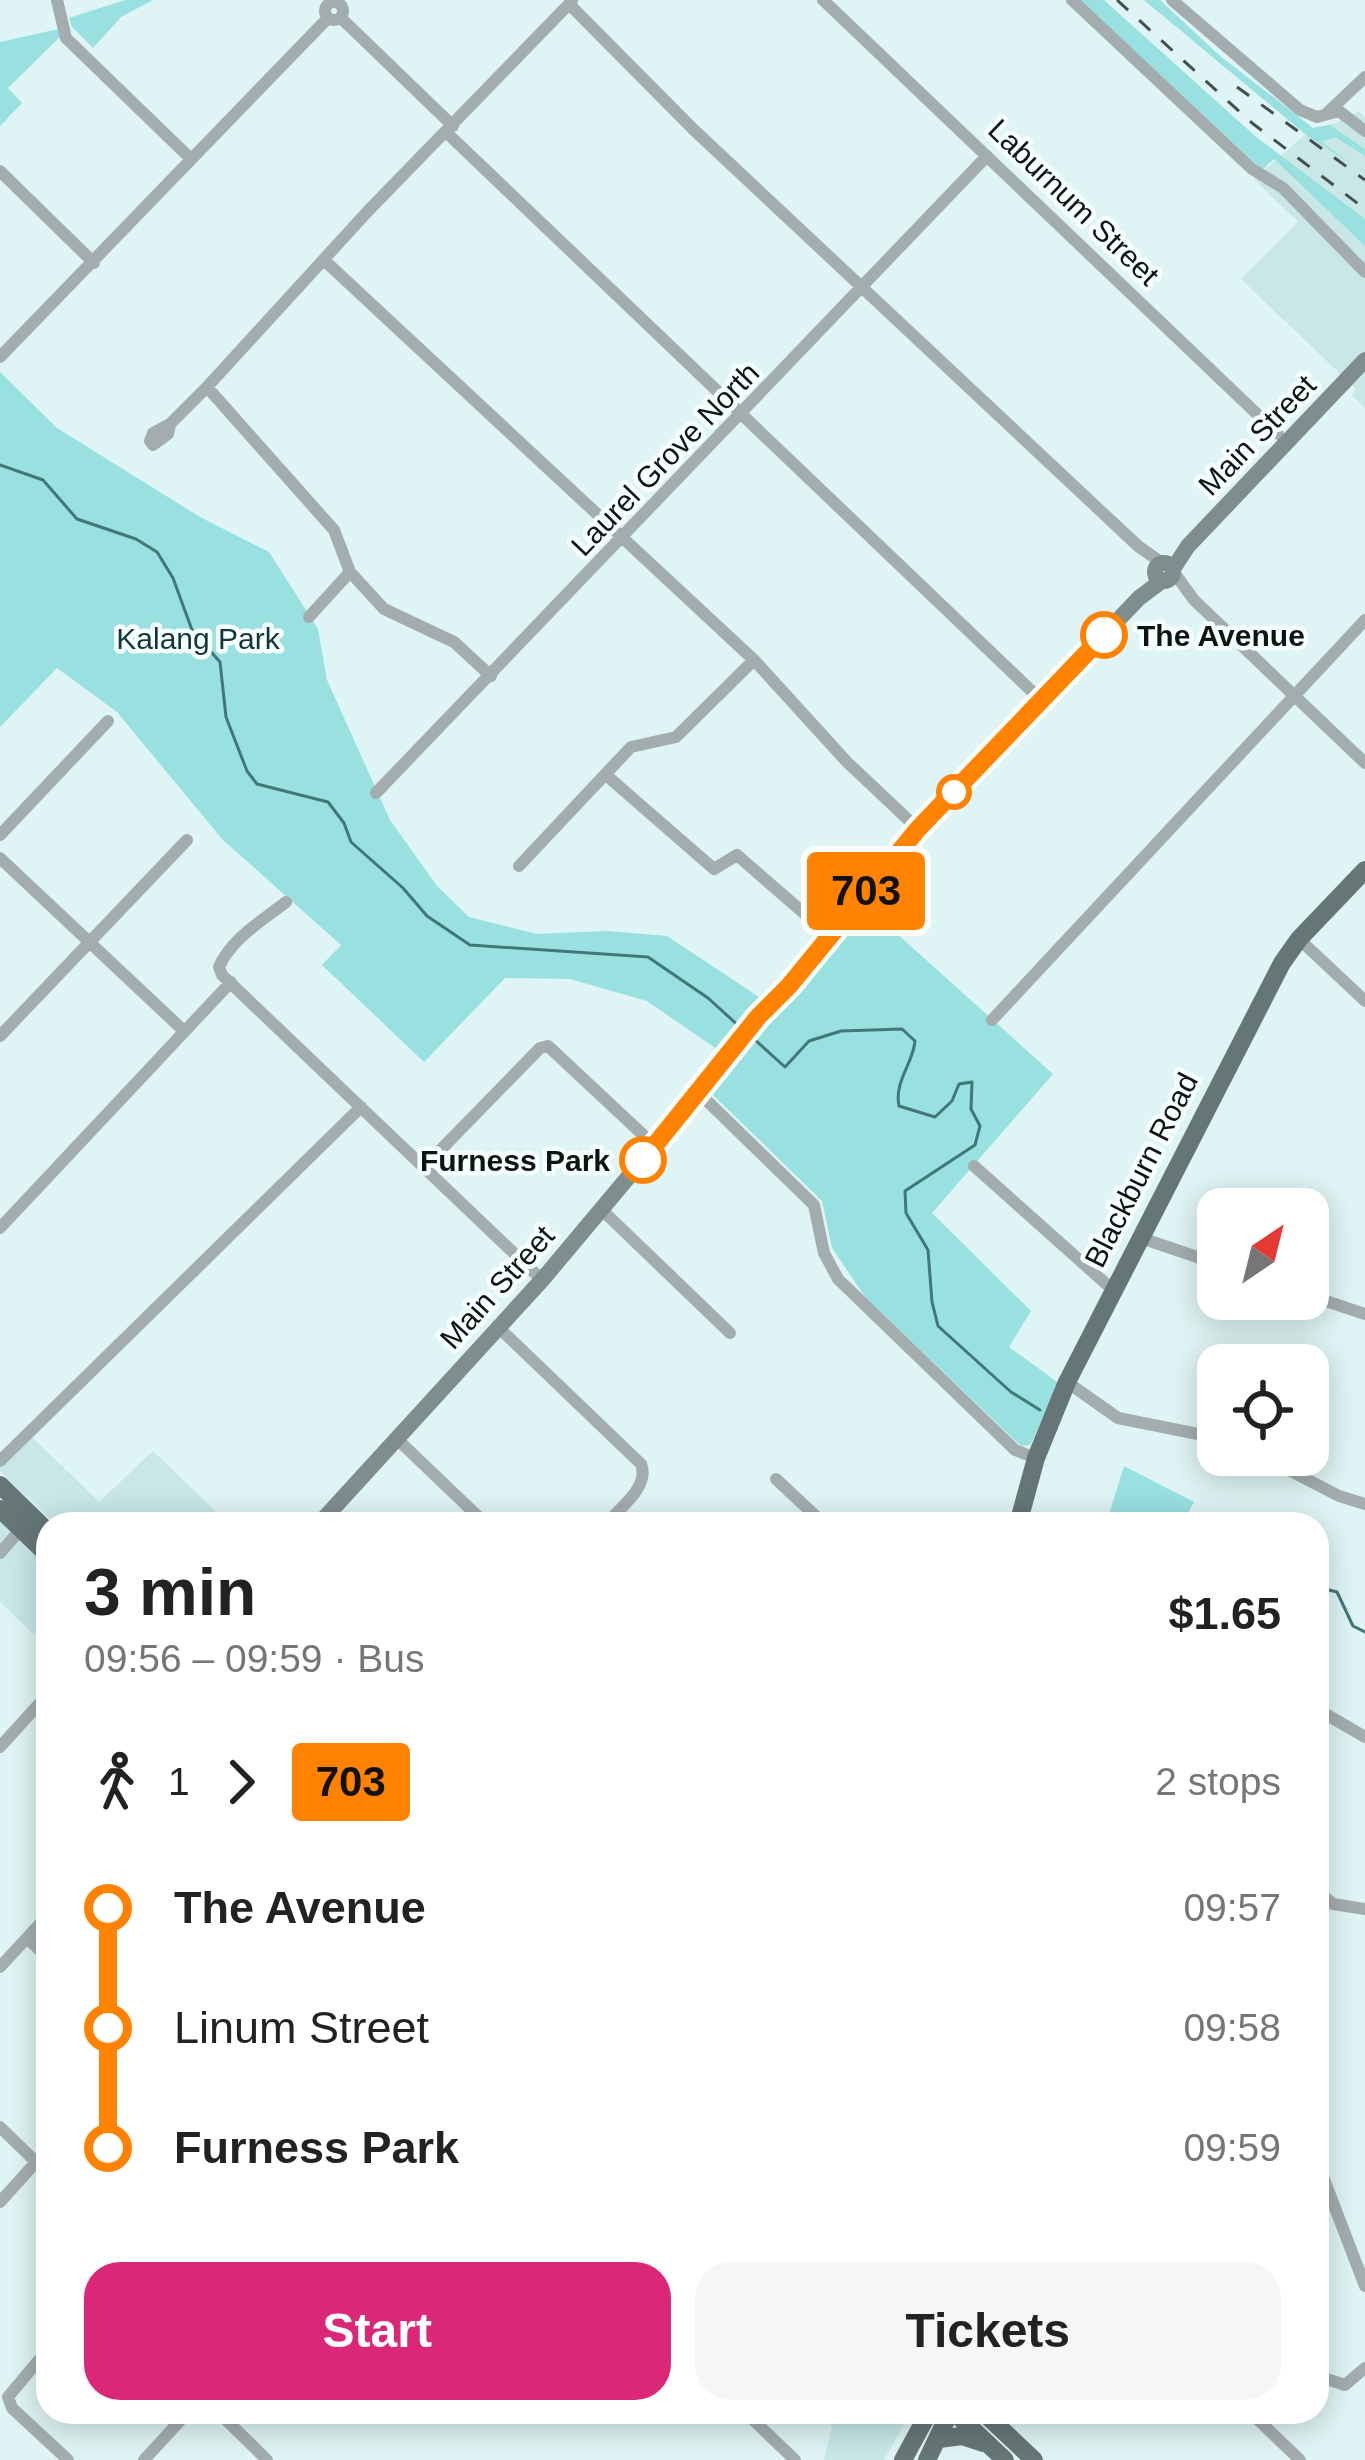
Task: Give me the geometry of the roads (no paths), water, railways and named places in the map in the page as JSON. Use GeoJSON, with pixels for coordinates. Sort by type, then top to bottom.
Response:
{"type":"FeatureCollection","features":[{"type":"Feature","properties":{"kind":"main road","name":"Blackburn Road"},"geometry":{"type":"LineString","coordinates":[[1021,1512],[1036,1458],[1067,1382],[1276,975],[1299,939],[1365,870]]}},
{"type":"Feature","properties":{"kind":"main road"},"geometry":{"type":"LineString","coordinates":[[0,1485],[36,1520]]}},
{"type":"Feature","properties":{"kind":"main road"},"geometry":{"type":"LineString","coordinates":[[0,1509],[36,1543]]}},
{"type":"Feature","properties":{"kind":"main road"},"geometry":{"type":"LineString","coordinates":[[903,2460],[921,2424]]}},
{"type":"Feature","properties":{"kind":"main road"},"geometry":{"type":"LineString","coordinates":[[927,2460],[946,2424]]}},
{"type":"Feature","properties":{"kind":"main road"},"geometry":{"type":"LineString","coordinates":[[965,2424],[999,2454]]}},
{"type":"Feature","properties":{"kind":"main road"},"geometry":{"type":"LineString","coordinates":[[996,2424],[1034,2460]]}},
{"type":"Feature","properties":{"kind":"main road"},"geometry":{"type":"LineString","coordinates":[[939,2439],[973,2437],[999,2454]]}},
{"type":"Feature","properties":{"kind":"street"},"geometry":{"type":"LineString","coordinates":[[57,0],[66,38],[191,159]]}},
{"type":"Feature","properties":{"kind":"street","name":"Laburnum Street"},"geometry":{"type":"LineString","coordinates":[[823,0],[1283,438]]}},
{"type":"Feature","properties":{"kind":"street"},"geometry":{"type":"LineString","coordinates":[[1072,0],[1252,169],[1283,188],[1365,272]]}},
{"type":"Feature","properties":{"kind":"street"},"geometry":{"type":"LineString","coordinates":[[1172,0],[1307,121],[1319,123],[1341,113],[1365,77]]}},
{"type":"Feature","properties":{"kind":"street"},"geometry":{"type":"LineString","coordinates":[[170,424],[571,2],[693,129],[865,286],[1365,763]]}},
{"type":"Feature","properties":{"kind":"street"},"geometry":{"type":"LineString","coordinates":[[0,358],[334,7],[450,130],[1041,700]]}},
{"type":"Feature","properties":{"kind":"street"},"geometry":{"type":"LineString","coordinates":[[1341,113],[1365,132]]}},
{"type":"Feature","properties":{"kind":"street","name":"Laurel Grove North"},"geometry":{"type":"LineString","coordinates":[[376,793],[987,156]]}},
{"type":"Feature","properties":{"kind":"street"},"geometry":{"type":"LineString","coordinates":[[0,170],[94,262]]}},
{"type":"Feature","properties":{"kind":"street"},"geometry":{"type":"LineString","coordinates":[[325,262],[754,660],[847,762],[918,829]]}},
{"type":"Feature","properties":{"kind":"street","name":"Main Street"},"geometry":{"type":"LineString","coordinates":[[330,1512],[542,1280],[918,829],[1188,547],[1283,438],[1365,361]]}},
{"type":"Feature","properties":{"kind":"street"},"geometry":{"type":"LineString","coordinates":[[207,387],[334,530],[350,572],[384,609],[454,642],[491,676]]}},
{"type":"Feature","properties":{"kind":"street"},"geometry":{"type":"LineString","coordinates":[[309,617],[350,572]]}},
{"type":"Feature","properties":{"kind":"street"},"geometry":{"type":"LineString","coordinates":[[992,1020],[1365,620]]}},
{"type":"Feature","properties":{"kind":"street"},"geometry":{"type":"LineString","coordinates":[[519,866],[631,747],[676,737],[754,660]]}},
{"type":"Feature","properties":{"kind":"street"},"geometry":{"type":"LineString","coordinates":[[0,835],[108,721]]}},
{"type":"Feature","properties":{"kind":"street"},"geometry":{"type":"LineString","coordinates":[[606,775],[714,869],[737,855],[829,935]]}},
{"type":"Feature","properties":{"kind":"street"},"geometry":{"type":"LineString","coordinates":[[0,1036],[187,840]]}},
{"type":"Feature","properties":{"kind":"street"},"geometry":{"type":"LineString","coordinates":[[0,857],[184,1031]]}},
{"type":"Feature","properties":{"kind":"street"},"geometry":{"type":"LineString","coordinates":[[286,902],[246,933],[219,967],[542,1280]]}},
{"type":"Feature","properties":{"kind":"street"},"geometry":{"type":"LineString","coordinates":[[1299,939],[1365,1001]]}},
{"type":"Feature","properties":{"kind":"street"},"geometry":{"type":"LineString","coordinates":[[0,1228],[230,982]]}},
{"type":"Feature","properties":{"kind":"street"},"geometry":{"type":"LineString","coordinates":[[424,1167],[540,1048],[548,1046],[655,1146]]}},
{"type":"Feature","properties":{"kind":"street"},"geometry":{"type":"LineString","coordinates":[[704,1087],[814,1204],[824,1253],[838,1279],[1015,1450],[1036,1458]]}},
{"type":"Feature","properties":{"kind":"street"},"geometry":{"type":"LineString","coordinates":[[0,1461],[361,1107]]}},
{"type":"Feature","properties":{"kind":"street"},"geometry":{"type":"LineString","coordinates":[[974,1166],[1113,1290]]}},
{"type":"Feature","properties":{"kind":"street"},"geometry":{"type":"LineString","coordinates":[[602,1210],[730,1333]]}},
{"type":"Feature","properties":{"kind":"street"},"geometry":{"type":"LineString","coordinates":[[1141,1238],[1197,1257]]}},
{"type":"Feature","properties":{"kind":"street"},"geometry":{"type":"LineString","coordinates":[[1329,1302],[1365,1315]]}},
{"type":"Feature","properties":{"kind":"street"},"geometry":{"type":"LineString","coordinates":[[497,1326],[641,1463],[643,1483],[617,1512]]}},
{"type":"Feature","properties":{"kind":"street"},"geometry":{"type":"LineString","coordinates":[[1067,1382],[1118,1418],[1197,1434]]}},
{"type":"Feature","properties":{"kind":"street"},"geometry":{"type":"LineString","coordinates":[[396,1438],[473,1512]]}},
{"type":"Feature","properties":{"kind":"street"},"geometry":{"type":"LineString","coordinates":[[1300,1476],[1365,1504]]}},
{"type":"Feature","properties":{"kind":"street"},"geometry":{"type":"LineString","coordinates":[[776,1479],[811,1512]]}},
{"type":"Feature","properties":{"kind":"street"},"geometry":{"type":"LineString","coordinates":[[0,1553],[21,1529]]}},
{"type":"Feature","properties":{"kind":"street"},"geometry":{"type":"LineString","coordinates":[[0,1748],[36,1708]]}},
{"type":"Feature","properties":{"kind":"street"},"geometry":{"type":"LineString","coordinates":[[1329,1716],[1365,1736]]}},
{"type":"Feature","properties":{"kind":"street"},"geometry":{"type":"LineString","coordinates":[[1329,1900],[1365,1909]]}},
{"type":"Feature","properties":{"kind":"street"},"geometry":{"type":"LineString","coordinates":[[0,1967],[36,1928]]}},
{"type":"Feature","properties":{"kind":"street"},"geometry":{"type":"LineString","coordinates":[[27,1938],[36,1947]]}},
{"type":"Feature","properties":{"kind":"street"},"geometry":{"type":"LineString","coordinates":[[0,2127],[36,2162],[0,2202]]}},
{"type":"Feature","properties":{"kind":"street"},"geometry":{"type":"LineString","coordinates":[[1329,2192],[1365,2286]]}},
{"type":"Feature","properties":{"kind":"street"},"geometry":{"type":"LineString","coordinates":[[36,2363],[8,2397],[12,2408],[68,2460]]}},
{"type":"Feature","properties":{"kind":"street"},"geometry":{"type":"LineString","coordinates":[[1329,2380],[1345,2385],[1365,2368]]}},
{"type":"Feature","properties":{"kind":"street"},"geometry":{"type":"LineString","coordinates":[[144,2460],[177,2424]]}},
{"type":"Feature","properties":{"kind":"street"},"geometry":{"type":"LineString","coordinates":[[230,2424],[267,2460]]}},
{"type":"Feature","properties":{"kind":"street"},"geometry":{"type":"LineString","coordinates":[[758,2424],[795,2460]]}},
{"type":"Feature","properties":{"kind":"street"},"geometry":{"type":"LineString","coordinates":[[1262,2424],[1300,2460]]}},
{"type":"Feature","properties":{"kind":"waterway"},"geometry":{"type":"LineString","coordinates":[[0,465],[43,480],[77,519],[136,539],[157,552],[173,578],[192,630],[220,662],[226,717],[247,771],[257,784],[328,802],[351,842],[427,916],[470,945],[648,957],[708,998],[741,1028]]}},
{"type":"Feature","properties":{"kind":"waterway"},"geometry":{"type":"LineString","coordinates":[[753,1038],[785,1067],[809,1041],[841,1031],[902,1029],[915,1041],[899,1089],[899,1106],[935,1117],[952,1101],[959,1084],[972,1082],[971,1109],[980,1126],[975,1145],[905,1191],[906,1213],[928,1250],[938,1326],[1011,1392],[1040,1410]]}},
{"type":"Feature","properties":{"kind":"waterway"},"geometry":{"type":"LineString","coordinates":[[1329,1590],[1337,1592],[1353,1626],[1365,1632]]}},
{"type":"Feature","properties":{"kind":"railway"},"geometry":{"type":"LineString","coordinates":[[1117,0],[1252,123],[1365,209]]}},
{"type":"Feature","properties":{"kind":"railway"},"geometry":{"type":"LineString","coordinates":[[1237,87],[1365,180]]}},
{"type":"Feature","properties":{"kind":"place","name":"The Avenue"},"geometry":{"type":"Point","coordinates":[1104,635]}},
{"type":"Feature","properties":{"kind":"place","name":"Furness Park"},"geometry":{"type":"Point","coordinates":[643,1160]}},
{"type":"Feature","properties":{"kind":"park label","name":"Kalang Park"},"geometry":{"type":"Point","coordinates":[198,638]}}]}
